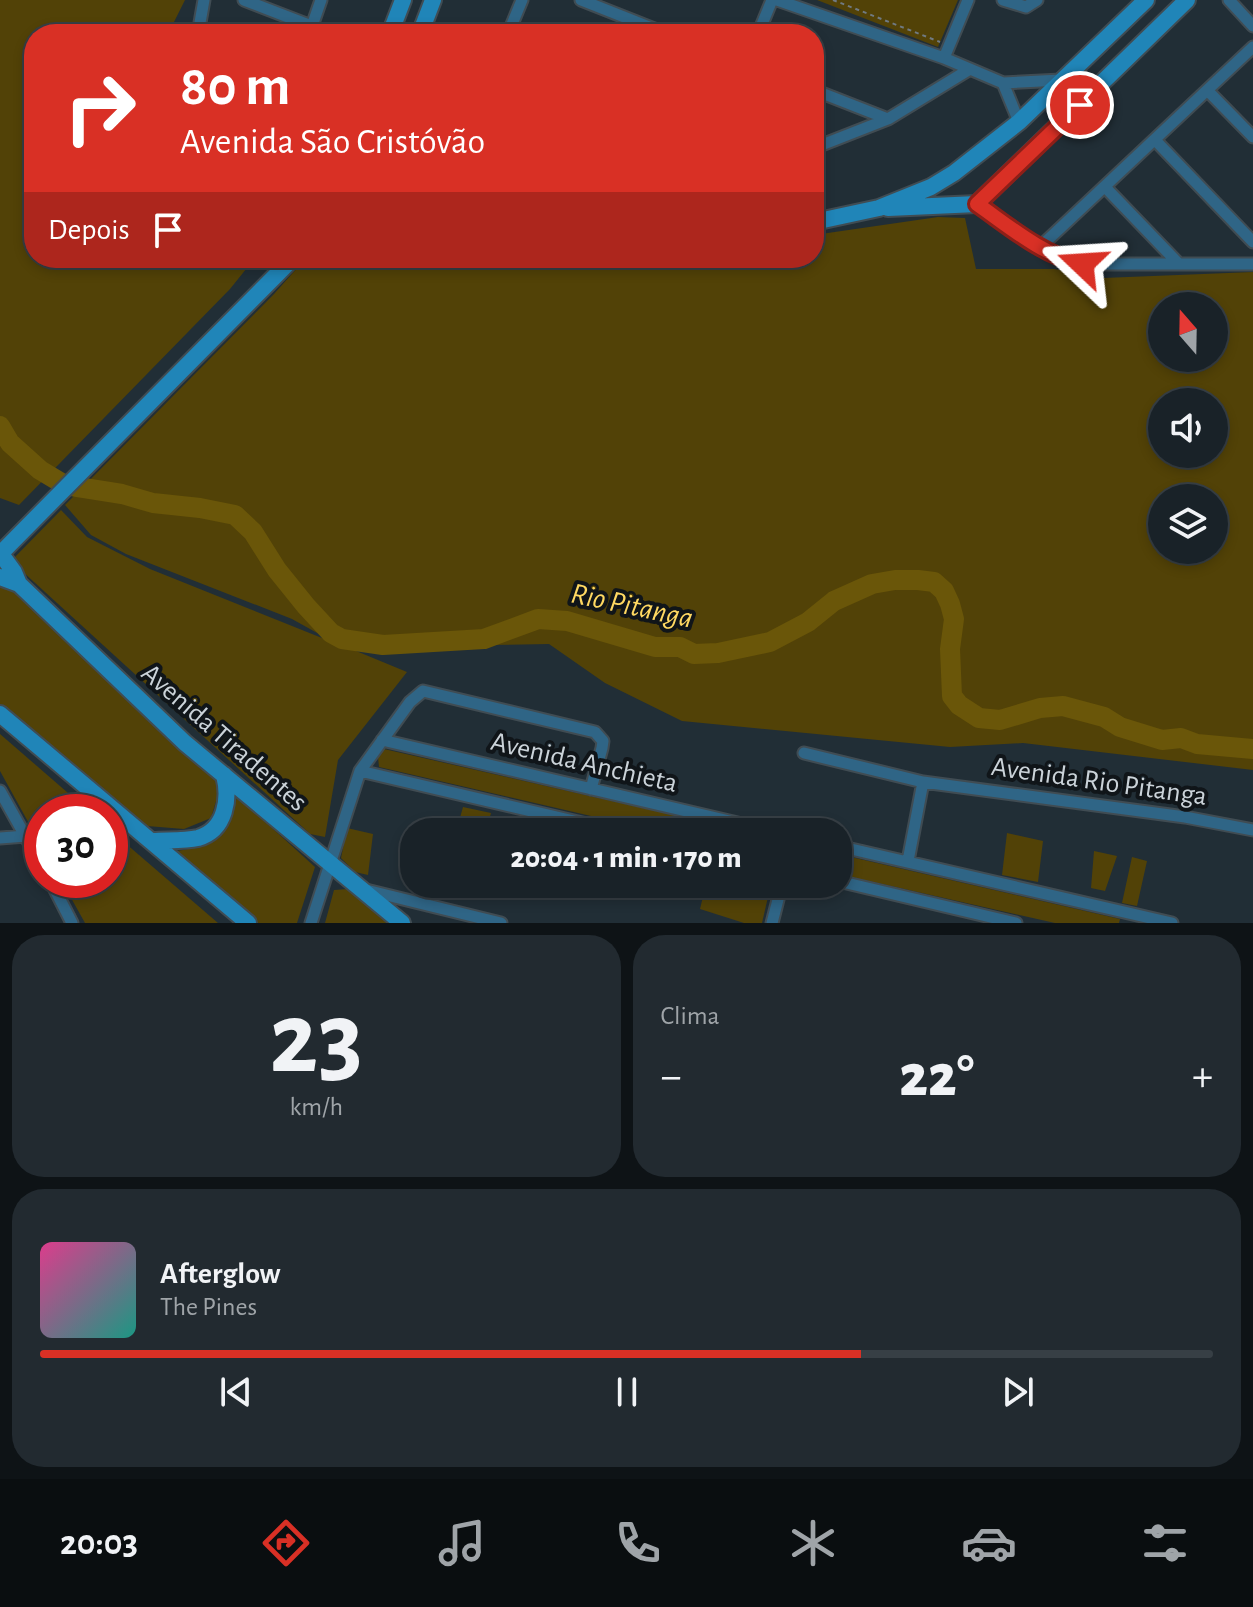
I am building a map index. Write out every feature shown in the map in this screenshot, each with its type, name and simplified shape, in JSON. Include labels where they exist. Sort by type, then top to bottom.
[{"type":"street","points":[[200,24],[204,0]]},
{"type":"street","points":[[244,0],[307,24]]},
{"type":"street","points":[[313,24],[321,0]]},
{"type":"street","points":[[394,24],[403,0]]},
{"type":"street","points":[[424,24],[433,0]]},
{"type":"street","points":[[512,24],[522,0]]},
{"type":"street","points":[[581,0],[642,24]]},
{"type":"street","points":[[763,24],[775,0],[944,58],[1003,83],[1061,80]]},
{"type":"street","points":[[944,58],[968,0]]},
{"type":"street","points":[[1003,0],[1026,7],[1037,0]]},
{"type":"street","points":[[824,220],[879,208],[931,187],[970,162],[1019,122],[1146,0]]},
{"type":"street","points":[[879,208],[977,204],[1187,0]]},
{"type":"street","points":[[1232,1],[1253,26]]},
{"type":"street","points":[[1039,248],[1253,47]]},
{"type":"street","points":[[824,144],[888,119],[970,69]]},
{"type":"street","points":[[1003,83],[1019,122]]},
{"type":"street","points":[[1208,91],[1253,137]]},
{"type":"street","points":[[824,94],[888,119]]},
{"type":"street","points":[[1155,140],[1253,242]]},
{"type":"street","points":[[931,187],[932,197],[950,207]]},
{"type":"street","points":[[1105,187],[1178,263]]},
{"type":"street","points":[[977,204],[1039,248],[1066,261],[1082,264],[1253,264]]},
{"type":"street","points":[[0,554],[283,268]]},
{"type":"street","name":"Avenida Tiradentes","points":[[0,554],[19,584]]},
{"type":"street","name":"Avenida Tiradentes","points":[[0,577],[19,584],[185,743],[402,923]]},
{"type":"street","points":[[311,923],[360,771],[414,698],[423,691],[595,732],[603,741],[591,789]]},
{"type":"street","points":[[0,714],[248,923]]},
{"type":"street","name":"Avenida Anchieta","points":[[382,740],[711,818]]},
{"type":"street","points":[[804,753],[923,782],[908,861]]},
{"type":"street","name":"Avenida Anchieta","points":[[360,771],[561,818]]},
{"type":"street","points":[[153,841],[198,838],[218,824],[228,801],[224,775]]},
{"type":"street","name":"Avenida Rio Pitanga","points":[[923,782],[1185,817],[1253,830]]},
{"type":"street","points":[[0,791],[24,833]]},
{"type":"street","points":[[0,838],[24,836]]},
{"type":"street","points":[[852,849],[1131,918],[1172,923]]},
{"type":"street","points":[[852,884],[1016,923]]},
{"type":"street","points":[[360,889],[501,923]]},
{"type":"street","points":[[59,898],[72,923]]},
{"type":"street","points":[[772,923],[778,898]]},
{"type":"path","points":[[833,0],[950,46]]},
{"type":"shaded area","points":[[0,0],[185,0],[173,24],[24,24],[24,268],[247,268],[19,505],[0,498]]},
{"type":"shaded area","points":[[817,0],[958,0],[938,47]]},
{"type":"shaded area","points":[[938,217],[965,218],[976,269],[1054,269],[1103,278],[1253,272],[1253,770],[1023,743],[950,747],[682,721],[605,683],[549,644],[414,651],[344,646],[407,672],[338,760],[325,837],[310,834],[11,561],[61,510],[87,537],[150,569],[337,644],[292,619],[126,554],[91,535],[65,505],[297,268],[824,268],[824,234]]},
{"type":"shaded area","points":[[0,579],[221,785],[211,818],[184,829],[147,826],[128,810],[128,794],[108,794],[0,706]]},
{"type":"shaded area","points":[[0,734],[69,794],[24,794],[24,814],[0,771]]},
{"type":"shaded area","points":[[384,749],[686,818],[599,818],[379,767],[378,757]]},
{"type":"shaded area","points":[[237,796],[315,867],[297,923],[258,923],[177,851],[202,845],[217,835]]},
{"type":"shaded area","points":[[463,807],[491,813],[490,818],[460,818]]},
{"type":"shaded area","points":[[347,828],[373,834],[368,875],[355,872],[341,858]]},
{"type":"shaded area","points":[[1007,833],[1043,841],[1038,882],[1002,875]]},
{"type":"shaded area","points":[[128,846],[218,923],[85,923],[71,898],[128,898]]},
{"type":"shaded area","points":[[1094,851],[1117,856],[1105,891],[1091,888]]},
{"type":"shaded area","points":[[852,857],[1120,919],[1119,923],[1055,923],[852,877]]},
{"type":"shaded area","points":[[1132,857],[1147,861],[1137,906],[1122,903]]},
{"type":"shaded area","points":[[348,889],[390,923],[325,923],[334,890]]},
{"type":"shaded area","points":[[703,898],[768,898],[762,923],[744,923],[700,909]]},
{"type":"waterway","name":"Rio Pitanga","points":[[0,426],[10,443],[40,470],[65,485],[122,494],[153,503],[235,515],[253,532],[277,570],[306,606],[331,633],[342,639],[383,645],[484,639],[538,619],[567,621],[655,647],[680,647],[694,654],[718,653],[770,642],[808,622],[834,601],[872,584],[918,580],[934,582],[944,591],[950,604],[954,619],[950,649],[952,696],[959,705],[979,718],[1000,720],[1040,708],[1063,706],[1104,717],[1120,727],[1162,740],[1181,738],[1197,744],[1253,749]]},
{"type":"route","points":[[1080,105],[977,204],[1039,248],[1066,261],[1082,264]]}]
